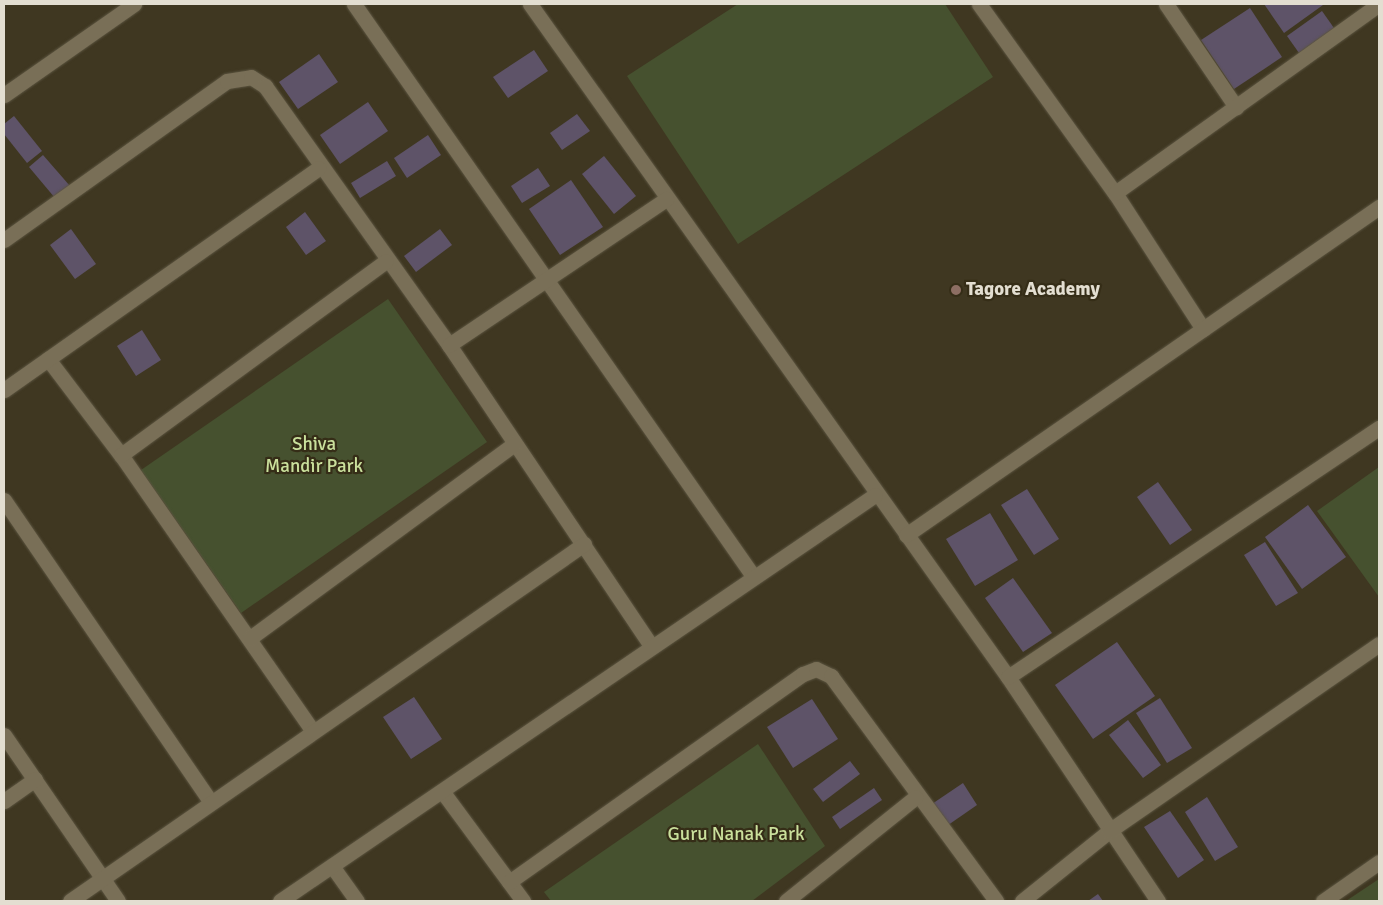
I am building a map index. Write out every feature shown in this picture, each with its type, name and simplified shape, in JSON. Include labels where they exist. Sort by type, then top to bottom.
[{"type":"street","points":[[4,95],[134,4]]},
{"type":"street","points":[[354,4],[754,576]]},
{"type":"street","points":[[530,4],[875,495],[1008,677],[1109,831],[1158,901]]},
{"type":"street","points":[[979,4],[1115,193],[1203,329]]},
{"type":"street","points":[[1166,4],[1236,107]]},
{"type":"street","points":[[1115,193],[1236,107],[1358,10],[1379,4]]},
{"type":"street","points":[[4,240],[238,77],[251,77],[265,86],[319,168],[449,345],[651,646]]},
{"type":"street","points":[[4,390],[319,168]]},
{"type":"street","points":[[449,345],[544,278],[666,199]]},
{"type":"street","points":[[906,535],[1379,207]]},
{"type":"street","points":[[121,456],[386,261]]},
{"type":"street","points":[[48,359],[121,456],[250,638],[313,731]]},
{"type":"street","points":[[1008,677],[1379,428]]},
{"type":"street","points":[[250,638],[514,444]]},
{"type":"street","points":[[280,901],[651,646],[875,495]]},
{"type":"street","points":[[4,500],[210,801]]},
{"type":"street","points":[[70,901],[210,801],[584,544]]},
{"type":"street","points":[[1022,901],[1109,831],[1379,644]]},
{"type":"street","points":[[509,882],[809,670],[831,676],[916,797],[996,901]]},
{"type":"street","points":[[4,735],[118,901]]},
{"type":"street","points":[[4,801],[35,779]]},
{"type":"street","points":[[442,791],[523,901]]},
{"type":"street","points":[[786,901],[916,797]]},
{"type":"street","points":[[1323,901],[1379,862]]},
{"type":"street","points":[[332,866],[357,901]]},
{"type":"green space","points":[[738,4],[945,4],[993,77],[738,244],[627,76]]},
{"type":"green space","name":"Shiva Mandir Park","points":[[388,299],[487,442],[241,613],[141,470]]},
{"type":"green space","points":[[1379,467],[1379,597],[1317,511]]},
{"type":"green space","name":"Guru Nanak Park","points":[[758,744],[825,846],[752,901],[551,901],[544,892]]},
{"type":"green space","points":[[1379,879],[1379,901],[1346,901]]},
{"type":"building","points":[[1264,4],[1322,4],[1323,5],[1284,33]]},
{"type":"building","points":[[1250,8],[1282,57],[1234,89],[1201,40]]},
{"type":"building","points":[[1322,11],[1334,28],[1299,53],[1287,36]]},
{"type":"building","points":[[534,50],[548,71],[508,98],[493,77]]},
{"type":"building","points":[[319,54],[338,82],[298,109],[279,82]]},
{"type":"building","points":[[368,102],[388,131],[340,164],[320,135]]},
{"type":"building","points":[[577,114],[590,131],[562,150],[550,133]]},
{"type":"building","points":[[14,116],[42,151],[27,163],[4,134],[4,124]]},
{"type":"building","points":[[428,135],[441,155],[407,178],[394,158]]},
{"type":"building","points":[[43,155],[70,186],[55,198],[29,167]]},
{"type":"building","points":[[604,156],[636,196],[614,214],[582,174]]},
{"type":"building","points":[[387,161],[396,176],[360,198],[351,183]]},
{"type":"building","points":[[538,168],[550,186],[522,203],[511,186]]},
{"type":"building","points":[[571,180],[603,227],[560,255],[529,209]]},
{"type":"building","points":[[305,212],[326,241],[306,255],[286,227]]},
{"type":"building","points":[[71,229],[96,264],[75,279],[50,245]]},
{"type":"building","points":[[440,229],[452,245],[416,272],[404,256]]},
{"type":"building","points":[[142,330],[161,360],[136,376],[117,346]]},
{"type":"building","points":[[1158,482],[1192,530],[1170,545],[1137,497]]},
{"type":"building","points":[[1027,489],[1059,539],[1034,555],[1001,505]]},
{"type":"building","points":[[1308,505],[1346,557],[1302,589],[1265,537]]},
{"type":"building","points":[[990,513],[1018,560],[975,586],[946,539]]},
{"type":"building","points":[[1265,542],[1298,593],[1276,606],[1244,555]]},
{"type":"building","points":[[1013,578],[1052,633],[1023,652],[985,598]]},
{"type":"building","points":[[1117,642],[1155,696],[1093,739],[1055,685]]},
{"type":"building","points":[[414,697],[442,739],[411,759],[383,717]]},
{"type":"building","points":[[1160,698],[1192,748],[1167,763],[1136,713]]},
{"type":"building","points":[[812,699],[838,739],[793,768],[767,727]]},
{"type":"building","points":[[1128,720],[1161,765],[1143,778],[1109,735]]},
{"type":"building","points":[[850,761],[860,774],[823,802],[813,789]]},
{"type":"building","points":[[963,783],[977,805],[941,830],[926,808]]},
{"type":"building","points":[[874,788],[882,800],[840,829],[832,817]]},
{"type":"building","points":[[1207,797],[1238,847],[1215,861],[1185,812]]},
{"type":"building","points":[[1170,811],[1204,860],[1178,878],[1144,827]]},
{"type":"building","points":[[1098,894],[1103,901],[1088,901]]},
{"type":"place","name":"Tagore Academy","points":[[956,290]]}]
